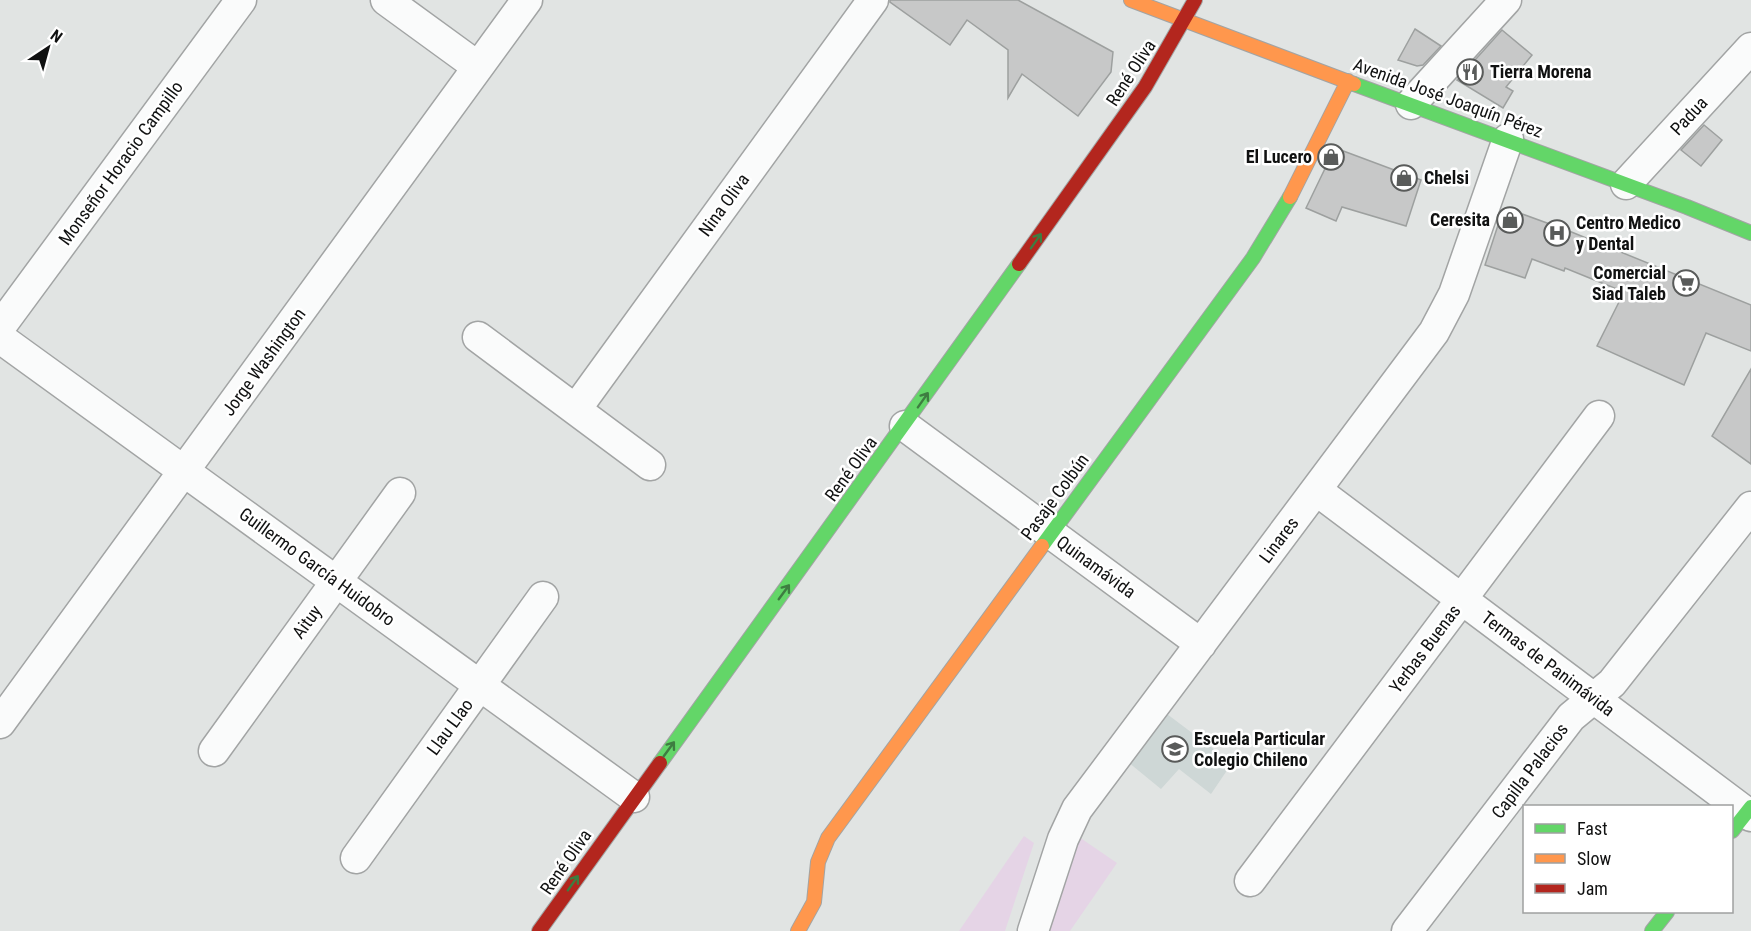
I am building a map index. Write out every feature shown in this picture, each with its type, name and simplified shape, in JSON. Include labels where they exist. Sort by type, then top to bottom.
[{"type":"street","name":"Monseñor Horacio Campillo","points":[[0,327],[241,0]]},
{"type":"street","points":[[386,0],[478,67]]},
{"type":"street","name":"Jorge Washington","points":[[0,723],[527,0]]},
{"type":"street","name":"Nina Oliva","points":[[576,409],[873,0]]},
{"type":"street","name":"Avenida José Joaquín Pérez","points":[[1131,0],[1508,139],[1751,234]]},
{"type":"street","name":"René Oliva","points":[[539,931],[634,796],[904,426],[1145,87],[1195,0]]},
{"type":"street","points":[[1411,104],[1506,0]]},
{"type":"street","name":"Padua","points":[[1626,184],[1751,48]]},
{"type":"street","name":"Pasaje Colbún","points":[[798,931],[812,908],[817,887],[816,869],[822,847],[1268,236],[1348,81]]},
{"type":"street","name":"Linares","points":[[1033,931],[1063,839],[1077,809],[1422,349],[1445,314],[1508,139]]},
{"type":"street","points":[[478,337],[650,465]]},
{"type":"street","name":"Guillermo García Huidobro","points":[[0,338],[634,796]]},
{"type":"street","name":"Yerbas Buenas","points":[[1250,881],[1599,416]]},
{"type":"street","name":"Quinamávida","points":[[904,426],[1201,644]]},
{"type":"street","name":"Termas de Panimávida","points":[[1316,490],[1593,698],[1730,805]]},
{"type":"street","name":"Aituy","points":[[214,751],[400,493]]},
{"type":"street","name":"Capilla Palacios","points":[[1407,931],[1571,717],[1612,683],[1751,507]]},
{"type":"street","name":"Llau Llao","points":[[356,858],[543,597]]},
{"type":"street","name":"Termas de Panimávida","points":[[1733,808],[1745,817]]},
{"type":"street","points":[[1652,931],[1666,913]]},
{"type":"shaded area","name":"Escuela Particular Colegio Chileno","points":[[1163,711],[1232,763],[1211,794],[1179,769],[1161,789],[1128,762]]},
{"type":"shaded area","points":[[1024,836],[1034,843],[1005,931],[959,931]]},
{"type":"shaded area","points":[[1079,837],[1117,863],[1070,931],[1049,931]]},
{"type":"building","points":[[890,0],[1018,0],[1113,52],[1111,72],[1078,116],[1022,74],[1008,98],[1008,50],[967,20],[950,45]]},
{"type":"building","points":[[1415,29],[1441,46],[1423,65],[1417,66],[1398,60]]},
{"type":"building","points":[[1502,30],[1532,55],[1506,87],[1513,91],[1503,108],[1457,80]]},
{"type":"building","points":[[1704,125],[1722,140],[1701,166],[1681,150]]},
{"type":"building","points":[[1338,149],[1421,180],[1406,226],[1342,207],[1336,221],[1306,208],[1334,150]]},
{"type":"building","points":[[1514,211],[1751,305],[1751,351],[1706,333],[1684,385],[1597,346],[1624,292],[1565,268],[1564,271],[1532,259],[1525,278],[1485,265],[1500,219]]},
{"type":"building","points":[[1751,369],[1751,464],[1712,436]]},
{"type":"traffic: fast","points":[[1354,84],[1687,207],[1751,233]]},
{"type":"traffic: fast","points":[[1042,546],[1253,258],[1290,197]]},
{"type":"traffic: fast","points":[[660,763],[1019,264]]},
{"type":"traffic: fast","points":[[1733,830],[1751,807]]},
{"type":"traffic: fast","points":[[1652,931],[1666,913]]},
{"type":"traffic: slow","points":[[1131,0],[1354,84]]},
{"type":"traffic: slow","points":[[1290,197],[1348,81]]},
{"type":"traffic: slow","points":[[798,931],[814,902],[818,862],[828,838],[1042,546]]},
{"type":"traffic: jam","points":[[1019,264],[1145,87],[1195,0]]},
{"type":"traffic: jam","points":[[539,931],[660,763]]},
{"type":"place","name":"Tierra Morena","points":[[1470,72]]},
{"type":"place","name":"El Lucero","points":[[1331,157]]},
{"type":"place","name":"Chelsi","points":[[1404,178]]},
{"type":"place","name":"Ceresita","points":[[1510,220]]},
{"type":"place","name":"Centro Medico y Dental","points":[[1557,233]]},
{"type":"place","name":"Comercial Siad Taleb","points":[[1686,283]]},
{"type":"place","name":"Escuela Particular Colegio Chileno","points":[[1175,749]]}]
